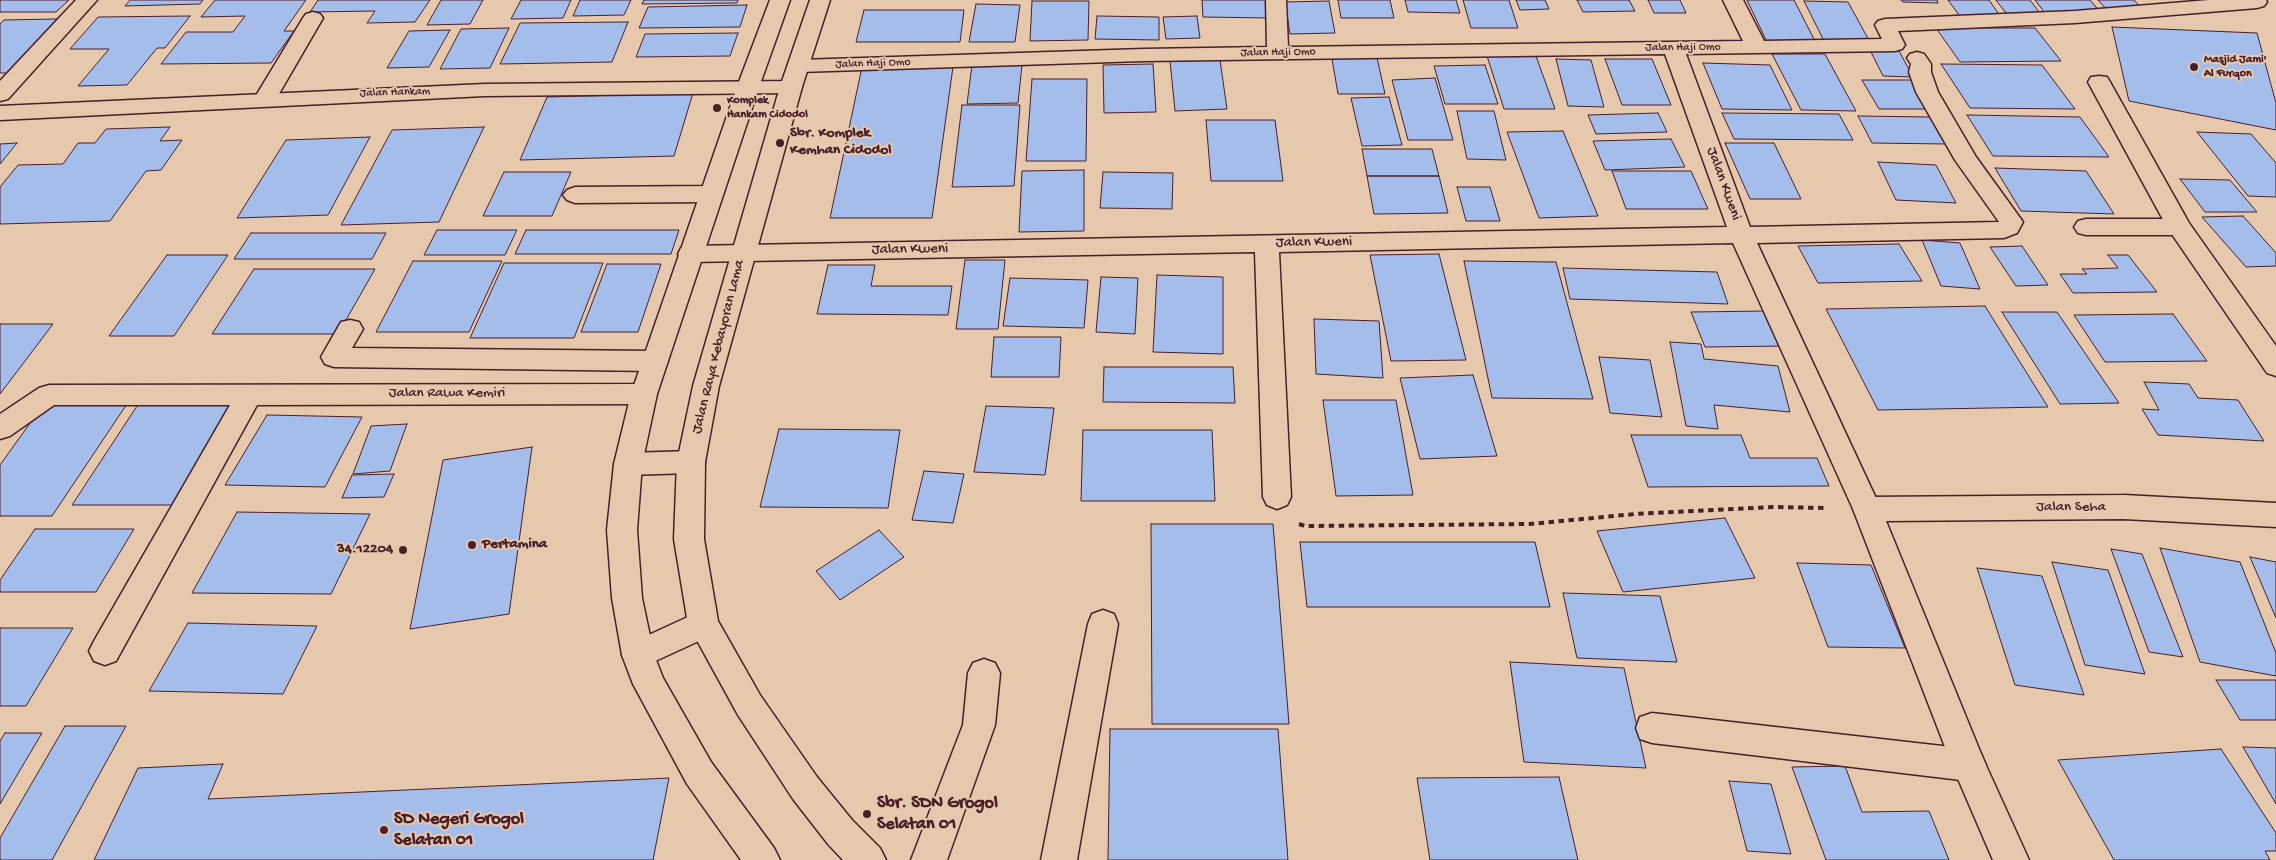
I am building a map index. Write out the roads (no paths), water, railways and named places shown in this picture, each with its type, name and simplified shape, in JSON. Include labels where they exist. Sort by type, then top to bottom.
[{"type":"street","points":[[0,94],[87,0]]},
{"type":"street","points":[[762,860],[699,773],[649,684],[638,655],[627,598],[622,530],[628,464],[644,394],[690,254],[780,0]]},
{"type":"street","name":"Jalan Raya Kebayoran Lama","points":[[820,0],[795,76],[706,386],[691,462],[690,539],[703,624],[749,705],[805,788],[840,832],[868,860]]},
{"type":"street","points":[[1276,0],[1278,53]]},
{"type":"street","points":[[1733,0],[1757,48]]},
{"type":"street","points":[[2256,1],[2276,14]]},
{"type":"street","name":"Jalan Haji Omo","points":[[795,76],[1144,55],[1540,48],[1757,48],[1895,45],[1885,26],[2075,17],[2256,1]]},
{"type":"street","points":[[266,99],[312,18]]},
{"type":"street","name":"Jalan Kweni","points":[[690,254],[1741,234],[1673,48]]},
{"type":"street","points":[[1917,58],[1921,64],[1920,72],[1927,92],[1966,160],[2011,222],[2009,227],[1975,231],[1741,234],[1867,509],[1970,765],[2011,860]]},
{"type":"street","name":"Jalan Hankam","points":[[0,112],[485,90],[748,87],[795,76]]},
{"type":"street","points":[[2099,82],[2179,227],[2276,366]]},
{"type":"street","points":[[575,195],[711,194]]},
{"type":"street","points":[[2086,227],[2179,227]]},
{"type":"street","points":[[1267,244],[1277,497]]},
{"type":"street","points":[[350,329],[334,358],[655,361]]},
{"type":"street","points":[[106,652],[250,394]]},
{"type":"street","name":"Jalan Rawa Kemiri","points":[[0,428],[49,395],[644,394]]},
{"type":"street","points":[[628,464],[691,462]]},
{"type":"street","name":"Jalan Seha","points":[[1867,509],[2124,507],[2276,515]]},
{"type":"street","points":[[638,655],[703,624]]},
{"type":"street","points":[[1059,860],[1103,624]]},
{"type":"street","points":[[929,860],[979,725],[984,672]]},
{"type":"street","points":[[1652,728],[1970,765]]},
{"type":"place","name":"Masjid Jami' Al Furqon","points":[[2194,67]]},
{"type":"place","name":"Komplek Hankam Cidodol","points":[[717,108]]},
{"type":"place","name":"Sbr. Komplek Kemhan Cidodol","points":[[780,143]]},
{"type":"place","name":"Pertamina","points":[[472,545]]},
{"type":"place","name":"34.12204","points":[[403,550]]},
{"type":"place","name":"Sbr. SDN Grogol Selatan 01","points":[[867,814]]},
{"type":"place","name":"SD Negeri Grogol Selatan 01","points":[[384,830]]}]
